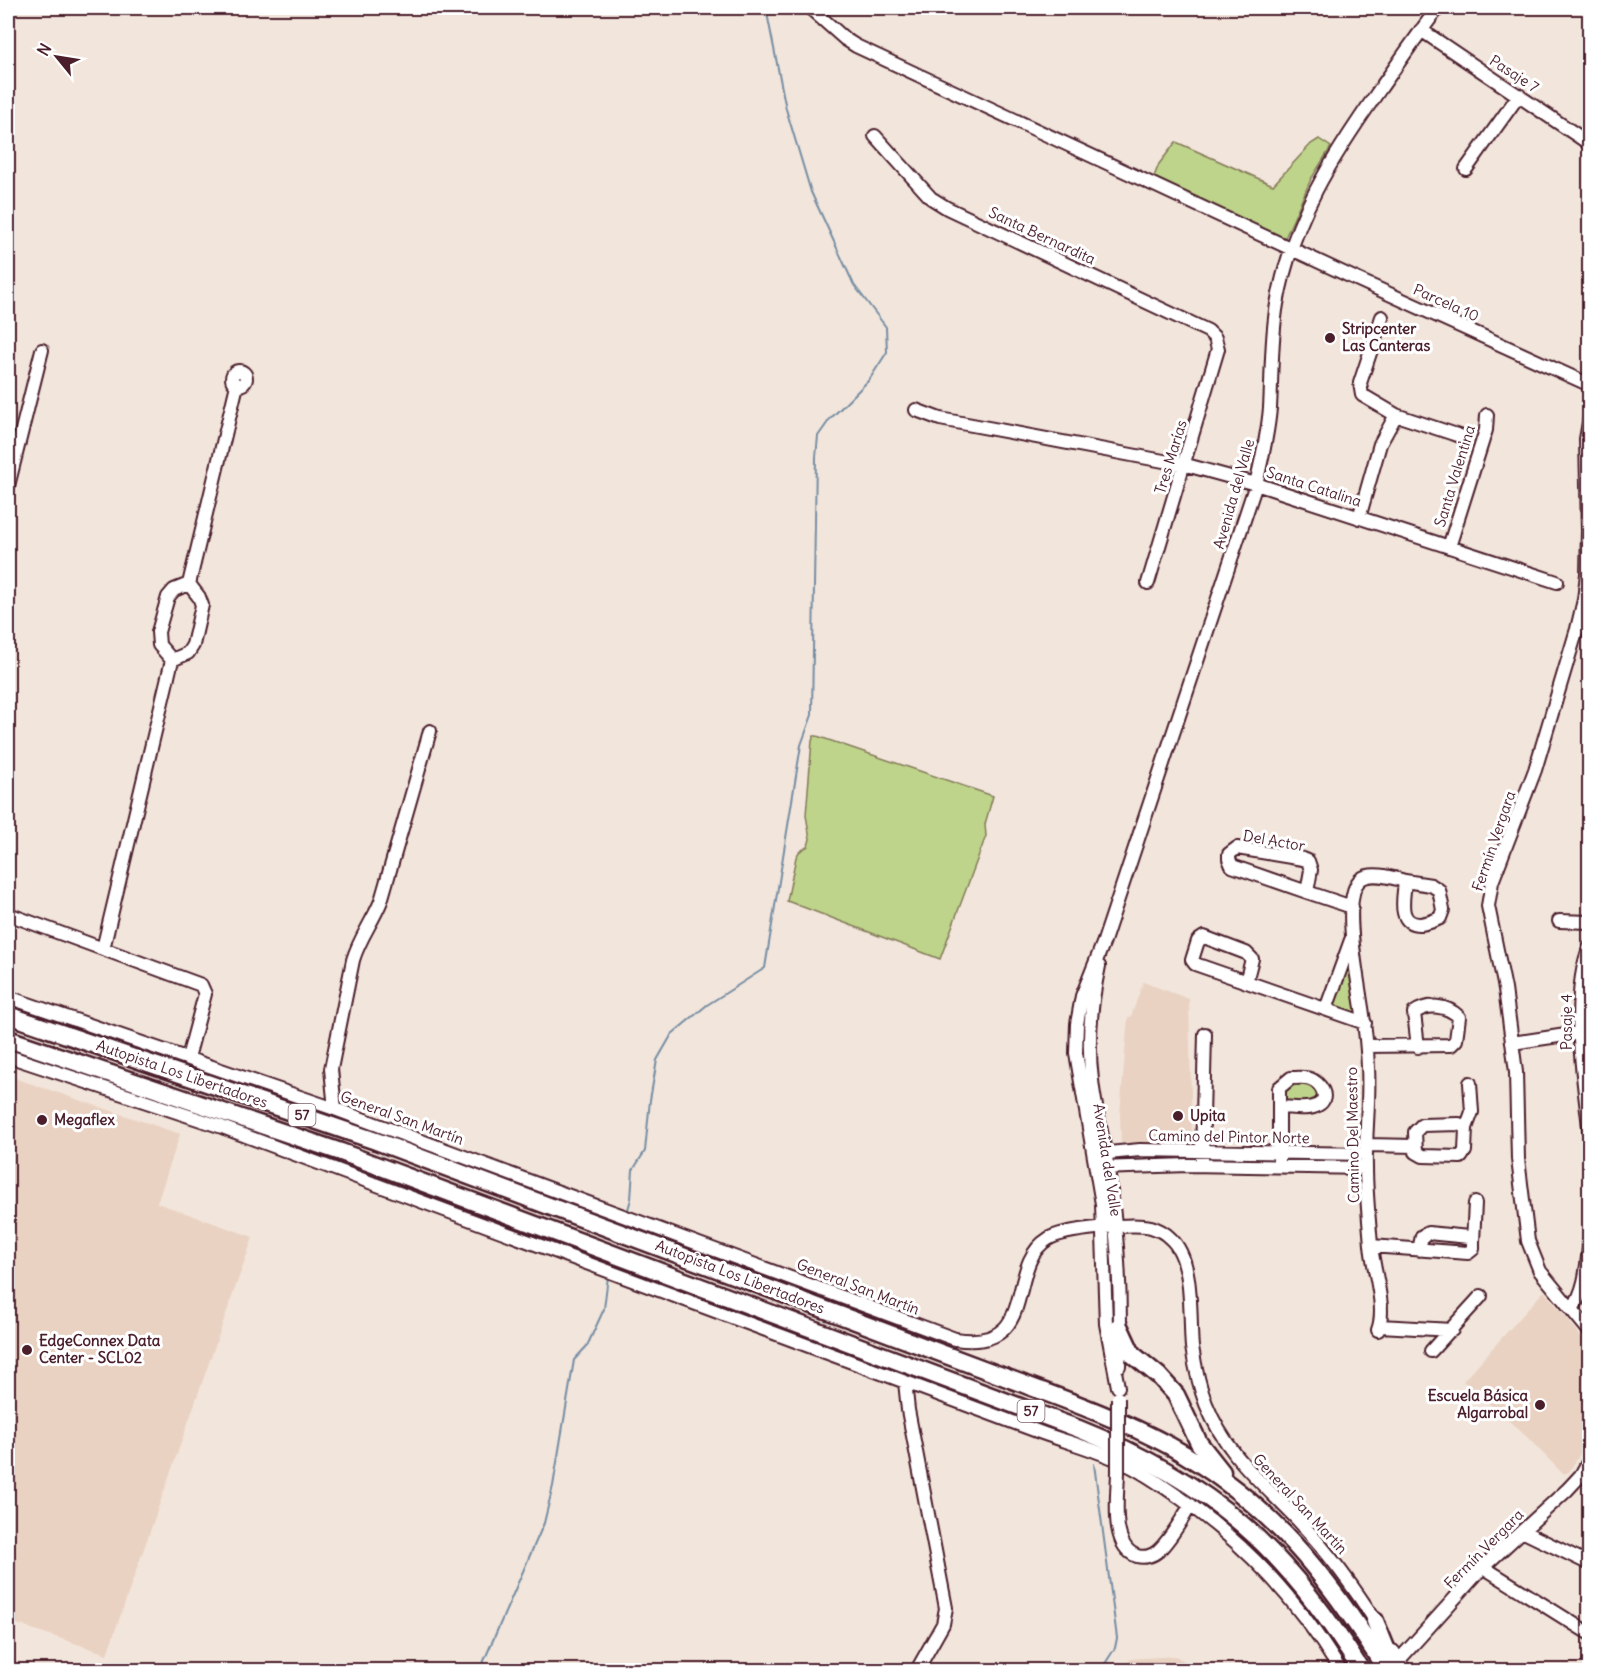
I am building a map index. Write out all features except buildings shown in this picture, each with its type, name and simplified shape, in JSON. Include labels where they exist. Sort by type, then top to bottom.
[{"type":"highway","name":"Autopista Los Libertadores","points":[[8,1015],[338,1127],[1111,1418],[1189,1458],[1225,1481],[1256,1506],[1293,1541],[1396,1668]]},
{"type":"highway","name":"Autopista Los Libertadores","points":[[8,1039],[295,1135],[1079,1429],[1162,1467],[1215,1501],[1270,1549],[1314,1600],[1360,1671]]},
{"type":"highway","points":[[1119,1326],[1132,1354],[1166,1382],[1176,1395],[1206,1453],[1256,1506]]},
{"type":"highway","points":[[1375,1621],[1396,1668]]},
{"type":"street","name":"Parcela 10","points":[[810,8],[856,46],[1590,385]]},
{"type":"street","name":"Avenida del Valle","points":[[1191,1506],[1160,1549],[1145,1557],[1134,1554],[1124,1546],[1119,1532],[1119,1326],[1116,1227],[1102,1168],[1092,1154],[1077,1067],[1076,1039],[1082,996],[1104,941],[1256,484],[1268,424],[1276,306],[1290,248],[1309,201],[1325,171],[1438,8]]},
{"type":"street","name":"Pasaje 7","points":[[1422,30],[1590,144]]},
{"type":"street","points":[[1466,169],[1519,95]]},
{"type":"street","name":"Santa Bernardita","points":[[875,136],[931,198],[947,208],[1208,331],[1215,338]]},
{"type":"street","points":[[1382,317],[1359,389],[1366,399],[1396,415],[1460,436]]},
{"type":"street","name":"Tres Marías","points":[[1148,584],[1218,349],[1215,338]]},
{"type":"street","points":[[8,486],[42,350]]},
{"type":"street","points":[[189,584],[237,385]]},
{"type":"street","name":"Santa Catalina","points":[[916,410],[940,419],[1184,464],[1256,484],[1557,582]]},
{"type":"street","points":[[1359,518],[1380,444],[1396,415]]},
{"type":"street","name":"Santa Valentina","points":[[1449,547],[1486,430],[1487,415]]},
{"type":"street","name":"Fermín Vergara","points":[[1590,417],[1586,450],[1588,567],[1581,613],[1535,770],[1488,895],[1489,912],[1505,989],[1518,1086],[1518,1160],[1528,1241],[1540,1271],[1579,1305],[1590,1332]]},
{"type":"street","points":[[172,660],[159,645],[158,632],[168,597],[174,590],[189,584]]},
{"type":"street","points":[[172,660],[185,656],[193,645],[202,605],[189,584]]},
{"type":"street","points":[[103,949],[172,660]]},
{"type":"street","points":[[335,1109],[331,1074],[353,960],[381,901],[430,731]]},
{"type":"street","name":"Del Actor","points":[[1241,848],[1308,861],[1311,870],[1307,892],[1235,868],[1230,863],[1229,854],[1241,848]]},
{"type":"street","name":"Camino Del Maestro","points":[[1406,881],[1379,876],[1369,876],[1360,880],[1354,890],[1352,907],[1352,938],[1367,1046],[1366,1168],[1371,1246],[1381,1312],[1379,1328],[1452,1330]]},
{"type":"street","points":[[1307,892],[1352,907]]},
{"type":"street","points":[[8,914],[198,983],[205,994],[188,1058]]},
{"type":"street","points":[[1559,921],[1590,922]]},
{"type":"street","points":[[1246,982],[1252,959],[1246,953],[1204,937],[1198,941],[1192,960],[1195,964],[1246,982],[1326,1009],[1365,1023]]},
{"type":"street","name":"Camino Del Maestro","points":[[1326,1009],[1352,938]]},
{"type":"street","name":"Avenida del Valle","points":[[1104,941],[1091,1010],[1089,1048],[1094,1094],[1106,1154],[1102,1168],[1106,1324],[1118,1392]]},
{"type":"street","name":"Pasaje 4","points":[[1590,946],[1582,975],[1583,1038],[1590,1135]]},
{"type":"street","name":"General San Martín","points":[[8,997],[335,1109],[942,1335],[971,1341],[993,1335],[1011,1319],[1020,1299],[1028,1263],[1043,1242],[1063,1233],[1116,1227],[1152,1228],[1165,1234],[1177,1245],[1186,1268],[1192,1346],[1198,1377],[1214,1420],[1239,1461],[1326,1552],[1375,1621]]},
{"type":"street","points":[[1202,1166],[1205,1034]]},
{"type":"street","points":[[1512,1043],[1583,1038]]},
{"type":"street","points":[[1367,1046],[1418,1047]]},
{"type":"street","points":[[9,1056],[206,1121],[1042,1433],[1115,1458],[1137,1469],[1225,1532],[1274,1579],[1305,1616],[1340,1671]]},
{"type":"street","points":[[1466,1128],[1459,1124],[1422,1125],[1415,1132],[1416,1152],[1423,1156],[1461,1156],[1465,1151],[1466,1128],[1472,1112],[1470,1083]]},
{"type":"street","points":[[1279,1167],[1280,1107]]},
{"type":"street","name":"Camino del Pintor Norte","points":[[1092,1154],[1140,1150],[1278,1153],[1415,1146]]},
{"type":"street","name":"Camino del Pintor Norte","points":[[1102,1168],[1202,1166],[1366,1168]]},
{"type":"street","points":[[1371,1246],[1468,1253],[1473,1249],[1475,1203]]},
{"type":"street","points":[[1579,1305],[1590,1238]]},
{"type":"street","points":[[1431,1351],[1481,1296]]},
{"type":"street","points":[[905,1382],[908,1410],[946,1608],[943,1624],[917,1671]]},
{"type":"street","name":"Fermín Vergara","points":[[1396,1668],[1483,1568],[1581,1475],[1590,1459]]},
{"type":"street","points":[[1522,1531],[1590,1564]]},
{"type":"street","points":[[1483,1568],[1590,1634]]},
{"type":"shaded area","points":[[1143,982],[1189,999],[1192,1143],[1121,1143],[1120,1114],[1128,1017],[1131,1017]]},
{"type":"shaded area","points":[[8,1076],[180,1134],[157,1203],[253,1237],[107,1654],[8,1621]]},
{"type":"shaded area","name":"Escuela Básica Algarrobal","points":[[1544,1291],[1585,1343],[1589,1355],[1589,1429],[1582,1451],[1569,1472],[1563,1474],[1526,1436],[1463,1381]]},
{"type":"shaded area","points":[[1175,1656],[1201,1670],[1121,1670],[1131,1659]]},
{"type":"green space","points":[[1319,139],[1331,147],[1311,179],[1285,238],[1282,239],[1153,179],[1159,164],[1176,142],[1273,185],[1311,144]]},
{"type":"green space","points":[[814,736],[993,796],[985,824],[986,836],[940,959],[787,901],[796,857],[808,846],[810,839],[806,815]]},
{"type":"green space","points":[[1350,954],[1359,1018],[1330,1007]]},
{"type":"green space","points":[[1307,1081],[1321,1093],[1317,1103],[1285,1103],[1284,1088],[1287,1083]]},
{"type":"waterway","points":[[627,1213],[631,1199],[633,1170],[645,1151],[657,1060],[672,1034],[707,1005],[765,968],[801,745],[812,715],[818,436],[830,419],[869,380],[887,352],[886,327],[854,285],[811,192],[786,109],[766,8]]},
{"type":"waterway","points":[[480,1670],[544,1523],[553,1486],[574,1360],[587,1346],[604,1309],[608,1276]]},
{"type":"waterway","points":[[1094,1464],[1117,1638],[1115,1648],[1101,1670]]},
{"type":"place","name":"Stripcenter Las Canteras","points":[[1330,338]]},
{"type":"place","name":"Upita","points":[[1178,1116]]},
{"type":"place","name":"Megaflex","points":[[42,1120]]},
{"type":"place","name":"EdgeConnex Data Center - SCL02","points":[[27,1350]]},
{"type":"place","name":"Escuela Básica Algarrobal","points":[[1540,1405]]}]
